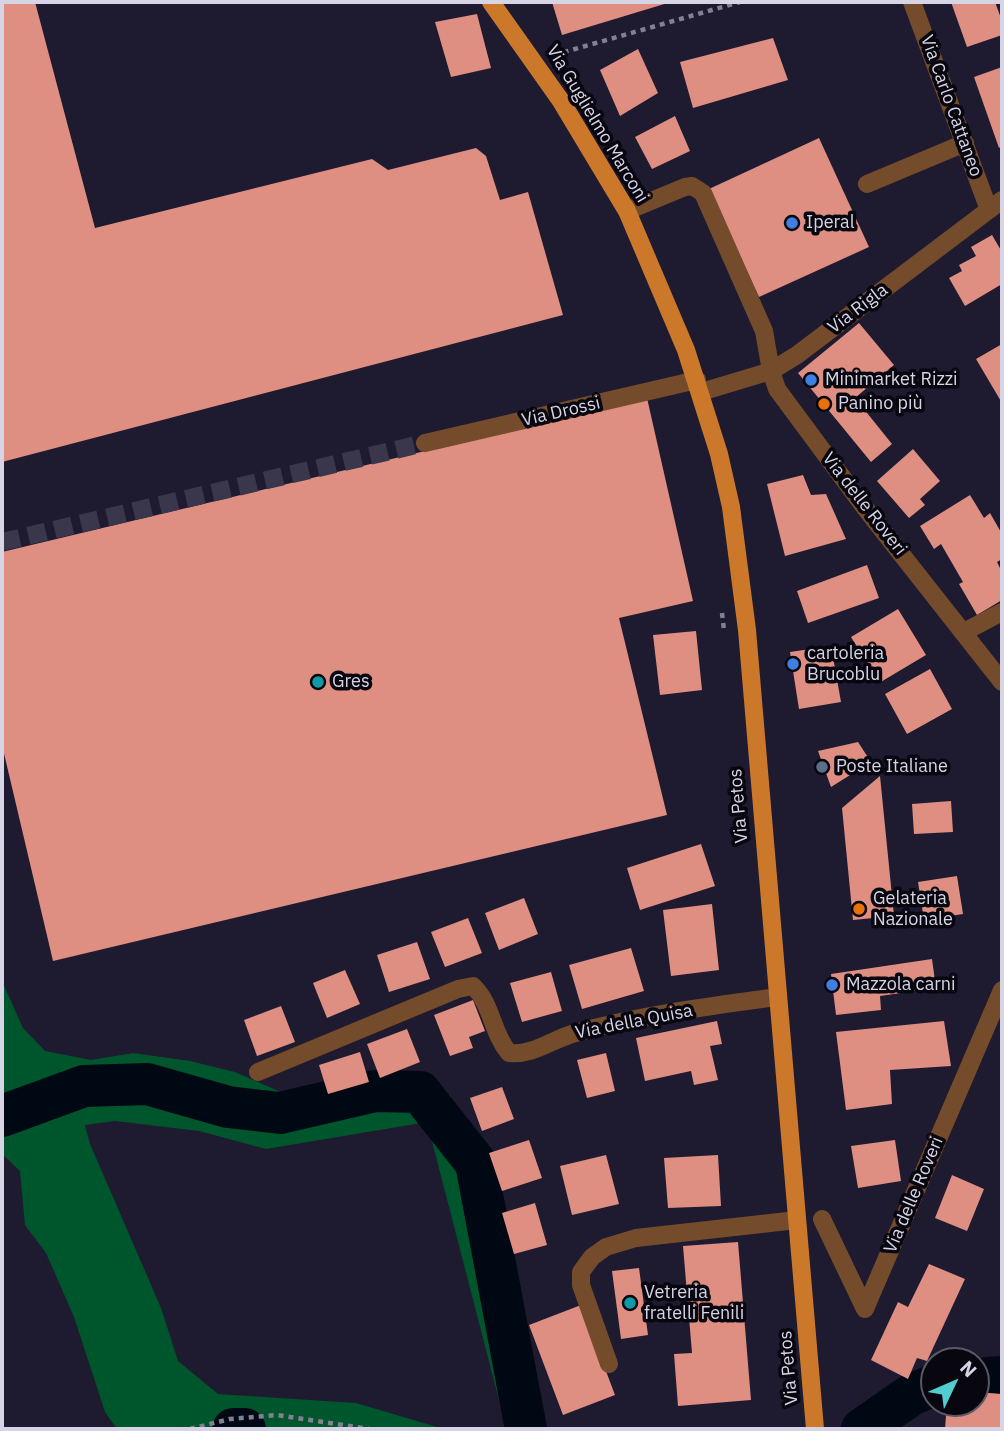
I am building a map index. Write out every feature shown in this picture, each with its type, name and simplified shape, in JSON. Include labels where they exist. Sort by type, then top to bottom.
[{"type":"main road","name":"Via Guglielmo Marconi","points":[[491,2],[561,101],[627,211],[699,386]]},
{"type":"main road","name":"Via Petos","points":[[699,386],[719,454],[739,561],[815,1429]]},
{"type":"street","name":"Via Carlo Cattaneo","points":[[912,2],[965,143],[996,205]]},
{"type":"street","points":[[867,184],[965,143]]},
{"type":"street","name":"Via delle Roveri","points":[[627,211],[685,187],[692,186],[703,193],[764,331],[777,389],[865,508],[1002,682]]},
{"type":"street","name":"Via Rigla","points":[[699,386],[771,371],[797,355],[996,205]]},
{"type":"street","name":"Via Drossi","points":[[425,443],[699,386]]},
{"type":"street","points":[[964,632],[1002,612]]},
{"type":"street","name":"Via della Quisa","points":[[258,1072],[458,989],[473,986],[483,995],[500,1042],[509,1053],[521,1055],[572,1033],[777,997]]},
{"type":"street","name":"Via delle Roveri","points":[[822,1219],[864,1309],[1002,990]]},
{"type":"street","points":[[609,1364],[581,1285],[581,1272],[592,1256],[606,1247],[636,1238],[797,1220]]},
{"type":"path","points":[[554,55],[740,2]]},
{"type":"path","points":[[720,602],[724,630]]},
{"type":"path","points":[[190,1429],[230,1419],[277,1415],[369,1429]]},
{"type":"green space","points":[[2,981],[23,1028],[45,1051],[91,1060],[133,1053],[190,1061],[235,1072],[306,1103],[408,1084],[450,1095],[486,1185],[530,1429],[511,1429],[499,1400],[427,1122],[266,1149],[199,1131],[115,1121],[85,1125],[90,1144],[161,1308],[178,1361],[218,1394],[356,1403],[444,1429],[117,1429],[105,1412],[74,1317],[46,1253],[25,1225],[20,1171],[2,1154]]},
{"type":"building","points":[[2,2],[35,2],[95,228],[372,159],[388,170],[476,148],[486,156],[500,200],[528,192],[563,315],[2,462]]},
{"type":"building","points":[[552,2],[671,2],[562,35]]},
{"type":"building","points":[[951,2],[995,2],[1002,21],[1002,35],[967,47]]},
{"type":"building","points":[[477,14],[491,68],[451,77],[435,22]]},
{"type":"building","points":[[773,38],[788,80],[693,108],[680,62]]},
{"type":"building","points":[[638,49],[658,93],[620,116],[600,70]]},
{"type":"building","points":[[1002,67],[1002,146],[999,148],[974,77]]},
{"type":"building","points":[[675,116],[690,151],[652,169],[635,137]]},
{"type":"building","name":"Iperal","points":[[819,138],[869,247],[759,297],[709,189]]},
{"type":"building","points":[[992,235],[1002,252],[1002,284],[965,306],[949,278],[962,271],[959,265],[976,256],[971,247]]},
{"type":"building","points":[[859,323],[894,365],[855,398],[892,444],[871,462],[798,373]]},
{"type":"building","points":[[1002,344],[1002,403],[976,359]]},
{"type":"building","name":"Gres","points":[[647,398],[693,601],[619,618],[667,815],[53,961],[2,745],[2,552]]},
{"type":"building","points":[[913,449],[940,481],[920,499],[925,505],[909,518],[877,481]]},
{"type":"building","points":[[803,475],[811,495],[826,494],[846,539],[785,556],[767,484]]},
{"type":"building","points":[[970,495],[984,518],[990,513],[1002,534],[1002,559],[997,562],[1002,572],[1002,600],[977,615],[959,584],[963,582],[941,544],[934,549],[920,526]]},
{"type":"building","points":[[867,565],[879,598],[808,623],[797,591]]},
{"type":"building","points":[[898,609],[926,655],[879,683],[851,637]]},
{"type":"building","points":[[696,631],[702,690],[660,695],[653,635]]},
{"type":"building","points":[[831,646],[841,702],[799,709],[790,652]]},
{"type":"building","points":[[930,669],[952,709],[907,734],[885,694]]},
{"type":"building","points":[[858,742],[871,762],[831,787],[818,751]]},
{"type":"building","points":[[880,776],[894,916],[853,920],[842,808]]},
{"type":"building","points":[[951,801],[953,832],[914,834],[912,804]]},
{"type":"building","points":[[701,844],[715,886],[640,910],[627,868]]},
{"type":"building","points":[[957,876],[963,914],[924,920],[918,882]]},
{"type":"building","points":[[524,898],[538,934],[499,950],[485,913]]},
{"type":"building","points":[[712,904],[719,970],[671,976],[663,910]]},
{"type":"building","points":[[468,918],[482,953],[445,967],[431,932]]},
{"type":"building","points":[[417,942],[430,979],[389,992],[377,955]]},
{"type":"building","points":[[631,948],[644,991],[582,1009],[569,965]]},
{"type":"building","points":[[932,959],[936,988],[880,996],[881,1010],[836,1015],[831,974]]},
{"type":"building","points":[[345,970],[360,1004],[327,1018],[313,983]]},
{"type":"building","points":[[551,972],[562,1011],[522,1022],[510,983]]},
{"type":"building","points":[[473,1000],[485,1031],[469,1037],[473,1048],[450,1056],[434,1015]]},
{"type":"building","points":[[281,1006],[295,1042],[257,1056],[244,1020]]},
{"type":"building","points":[[717,1021],[722,1044],[710,1046],[718,1080],[694,1085],[691,1071],[645,1081],[636,1038]]},
{"type":"building","points":[[944,1021],[951,1066],[890,1070],[892,1104],[846,1110],[836,1032]]},
{"type":"building","points":[[407,1029],[420,1062],[380,1078],[367,1044]]},
{"type":"building","points":[[360,1052],[369,1082],[328,1094],[319,1065]]},
{"type":"building","points":[[606,1053],[615,1091],[587,1098],[577,1060]]},
{"type":"building","points":[[502,1087],[514,1119],[482,1131],[470,1098]]},
{"type":"building","points":[[529,1140],[542,1178],[502,1191],[489,1153]]},
{"type":"building","points":[[895,1140],[901,1181],[858,1188],[851,1146]]},
{"type":"building","points":[[606,1155],[619,1204],[572,1215],[560,1166]]},
{"type":"building","points":[[718,1155],[721,1206],[668,1208],[664,1158]]},
{"type":"building","points":[[952,1175],[984,1189],[967,1231],[935,1218]]},
{"type":"building","points":[[535,1203],[547,1245],[514,1254],[502,1213]]},
{"type":"building","points":[[738,1242],[751,1400],[678,1406],[674,1354],[692,1353],[683,1246]]},
{"type":"building","points":[[929,1264],[965,1279],[933,1347],[920,1347],[920,1359],[917,1358],[908,1379],[871,1360],[898,1302],[908,1307]]},
{"type":"building","name":"Vetreria fratelli Fenili","points":[[639,1268],[648,1335],[621,1339],[612,1271]]},
{"type":"building","points":[[581,1305],[615,1395],[563,1415],[529,1325]]},
{"type":"building","points":[[990,1393],[1002,1394],[1000,1429],[945,1429],[946,1417],[990,1417]]},
{"type":"waterway","points":[[2,1116],[84,1086],[147,1084],[228,1107],[280,1113],[375,1091],[420,1092],[476,1163],[526,1429]]},
{"type":"waterway","points":[[990,1378],[1002,1377]]},
{"type":"waterway","points":[[862,1429],[920,1391]]},
{"type":"waterway","points":[[233,1429],[245,1429]]},
{"type":"tunnel","points":[[2,542],[425,443]]},
{"type":"place","name":"Iperal","points":[[792,223]]},
{"type":"place","name":"Minimarket Rizzi","points":[[811,380]]},
{"type":"place","name":"Panino più","points":[[824,404]]},
{"type":"place","name":"cartoleria Brucoblu","points":[[793,664]]},
{"type":"place","name":"Gres","points":[[318,682]]},
{"type":"place","name":"Poste Italiane","points":[[822,767]]},
{"type":"place","name":"Gelateria Nazionale","points":[[859,909]]},
{"type":"place","name":"Mazzola carni","points":[[832,985]]},
{"type":"place","name":"Vetreria fratelli Fenili","points":[[630,1303]]}]
